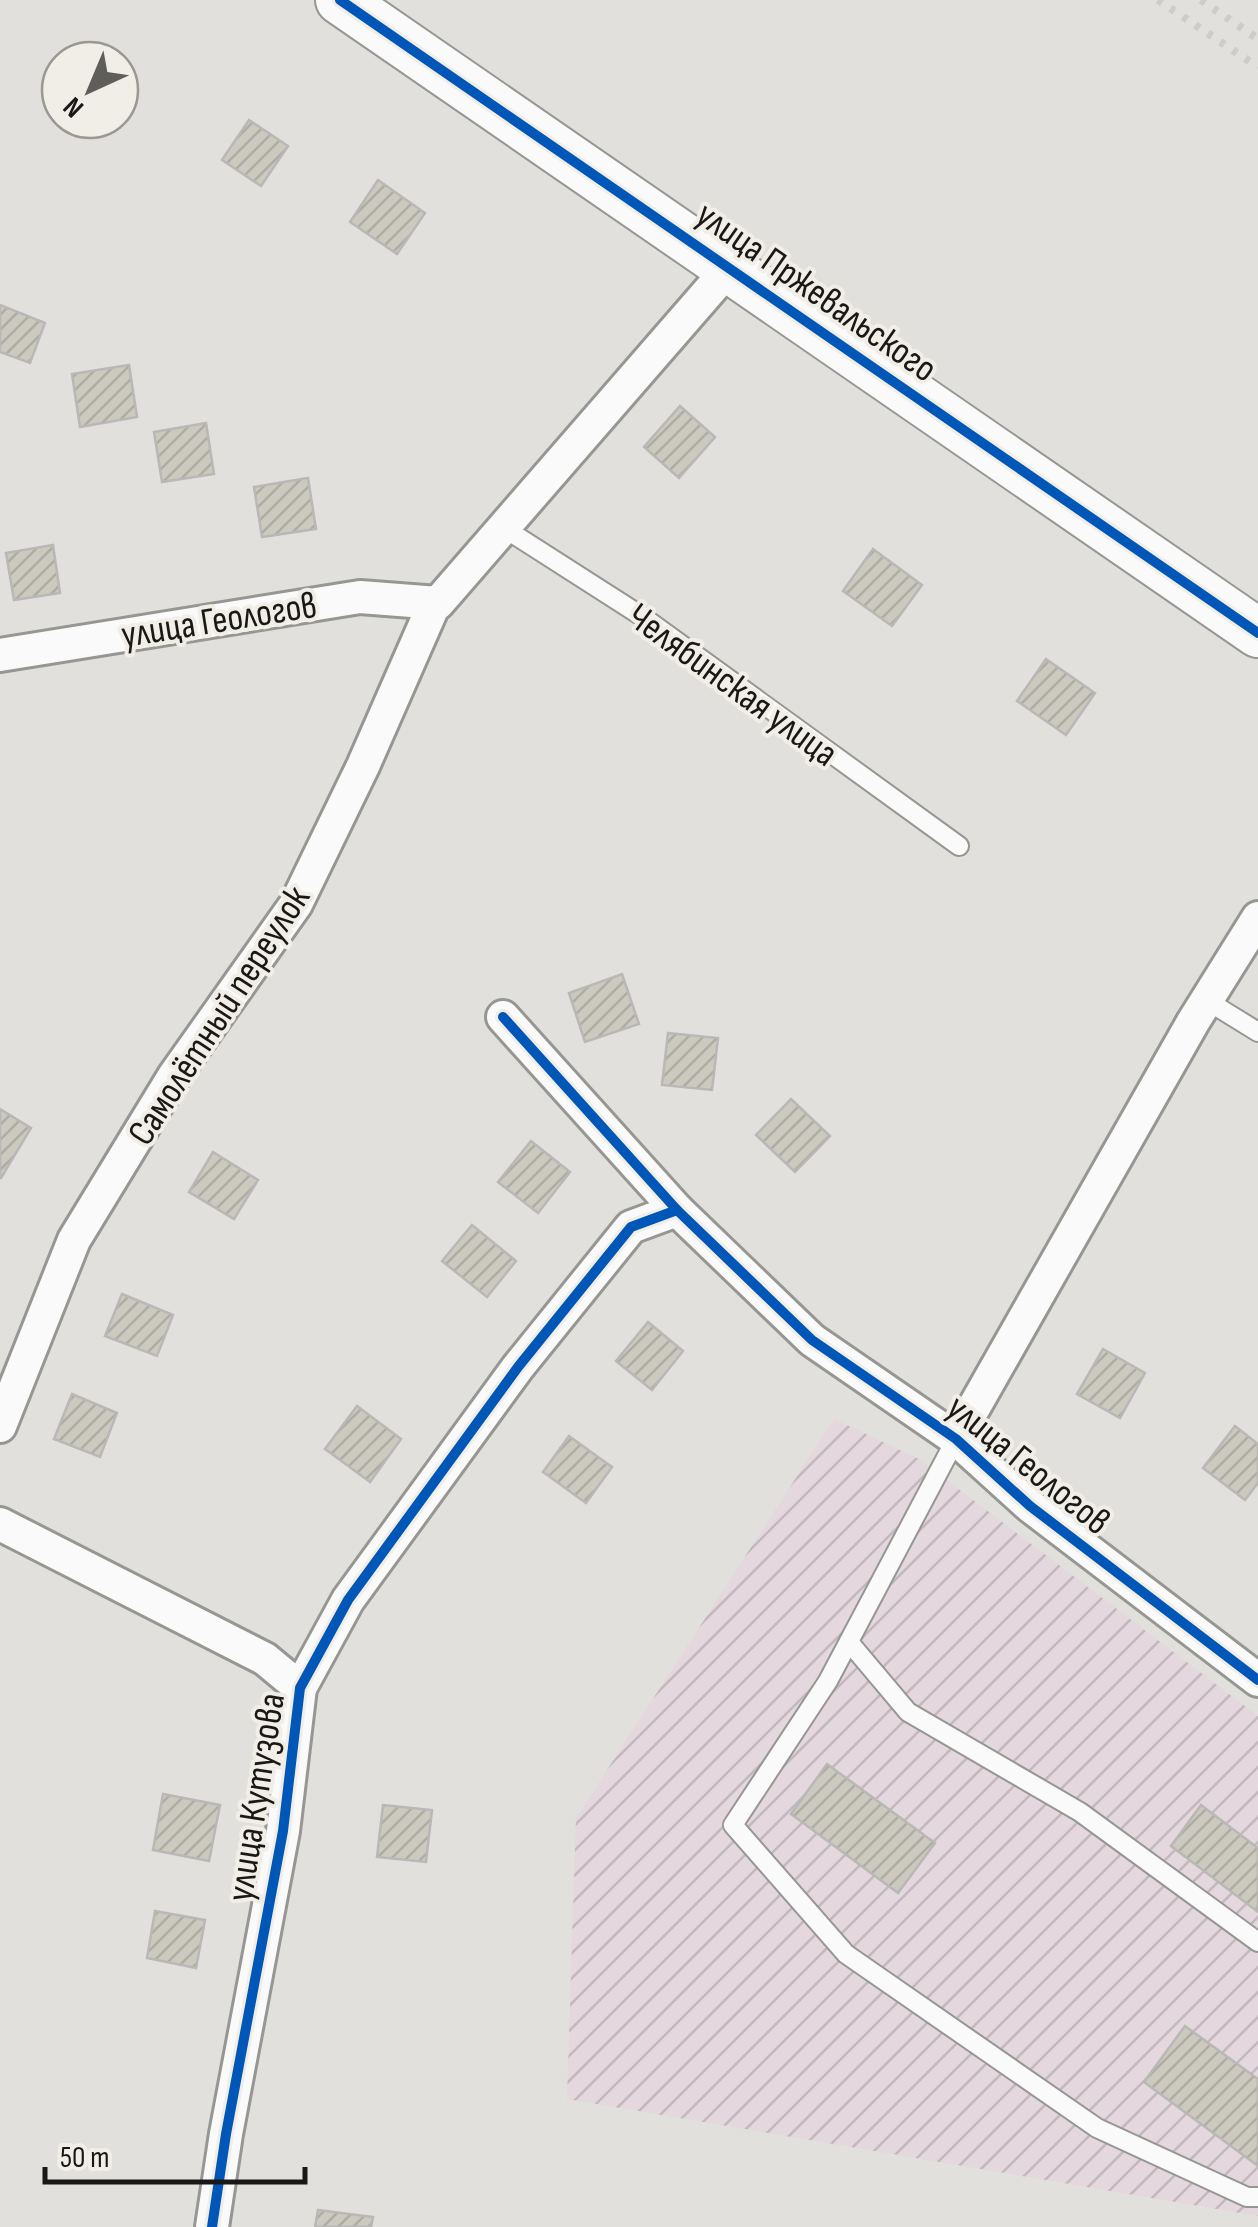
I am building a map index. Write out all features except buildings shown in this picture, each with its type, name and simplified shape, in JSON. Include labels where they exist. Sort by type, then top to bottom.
[{"type":"street","name":"улица Пржевальского","points":[[340,0],[1258,632]]},
{"type":"street","name":"Самолётный переулок","points":[[0,1426],[74,1240],[174,1076],[296,904],[437,603],[730,268]]},
{"type":"street","name":"улица Геологов","points":[[0,654],[360,596],[437,603]]},
{"type":"street","points":[[956,1438],[1206,1000],[1258,918]]},
{"type":"street","name":"улица Геологов","points":[[502,1017],[677,1210],[812,1340],[956,1438],[1030,1506],[1258,1680]]},
{"type":"street","name":"улица Кутузова","points":[[212,2227],[283,1830],[300,1688],[348,1600],[518,1367],[631,1227],[677,1210]]},
{"type":"street","points":[[0,1524],[265,1659],[300,1688]]},
{"type":"lane","name":"Челябинская улица","points":[[504,528],[642,618],[958,846]]},
{"type":"lane","points":[[1206,1000],[1258,1032]]},
{"type":"lane","points":[[956,1438],[828,1681],[734,1825],[846,1954],[1097,2128],[1247,2196],[1258,2197]]},
{"type":"lane","points":[[849,1642],[908,1712],[1080,1812],[1258,1942]]},
{"type":"shaded area","points":[[834,1419],[919,1459],[1258,1716],[1258,2216],[567,2099],[576,1818]]},
{"type":"railway","points":[[1158,0],[1258,67]]},
{"type":"railway","points":[[1201,0],[1258,39]]},
{"type":"cycle path","points":[[340,0],[1258,633]]},
{"type":"cycle path","points":[[503,1017],[677,1210],[812,1340],[956,1439],[1030,1506],[1258,1680]]},
{"type":"cycle path","points":[[212,2227],[283,1831],[300,1688],[348,1600],[518,1367],[631,1227],[677,1210]]}]
